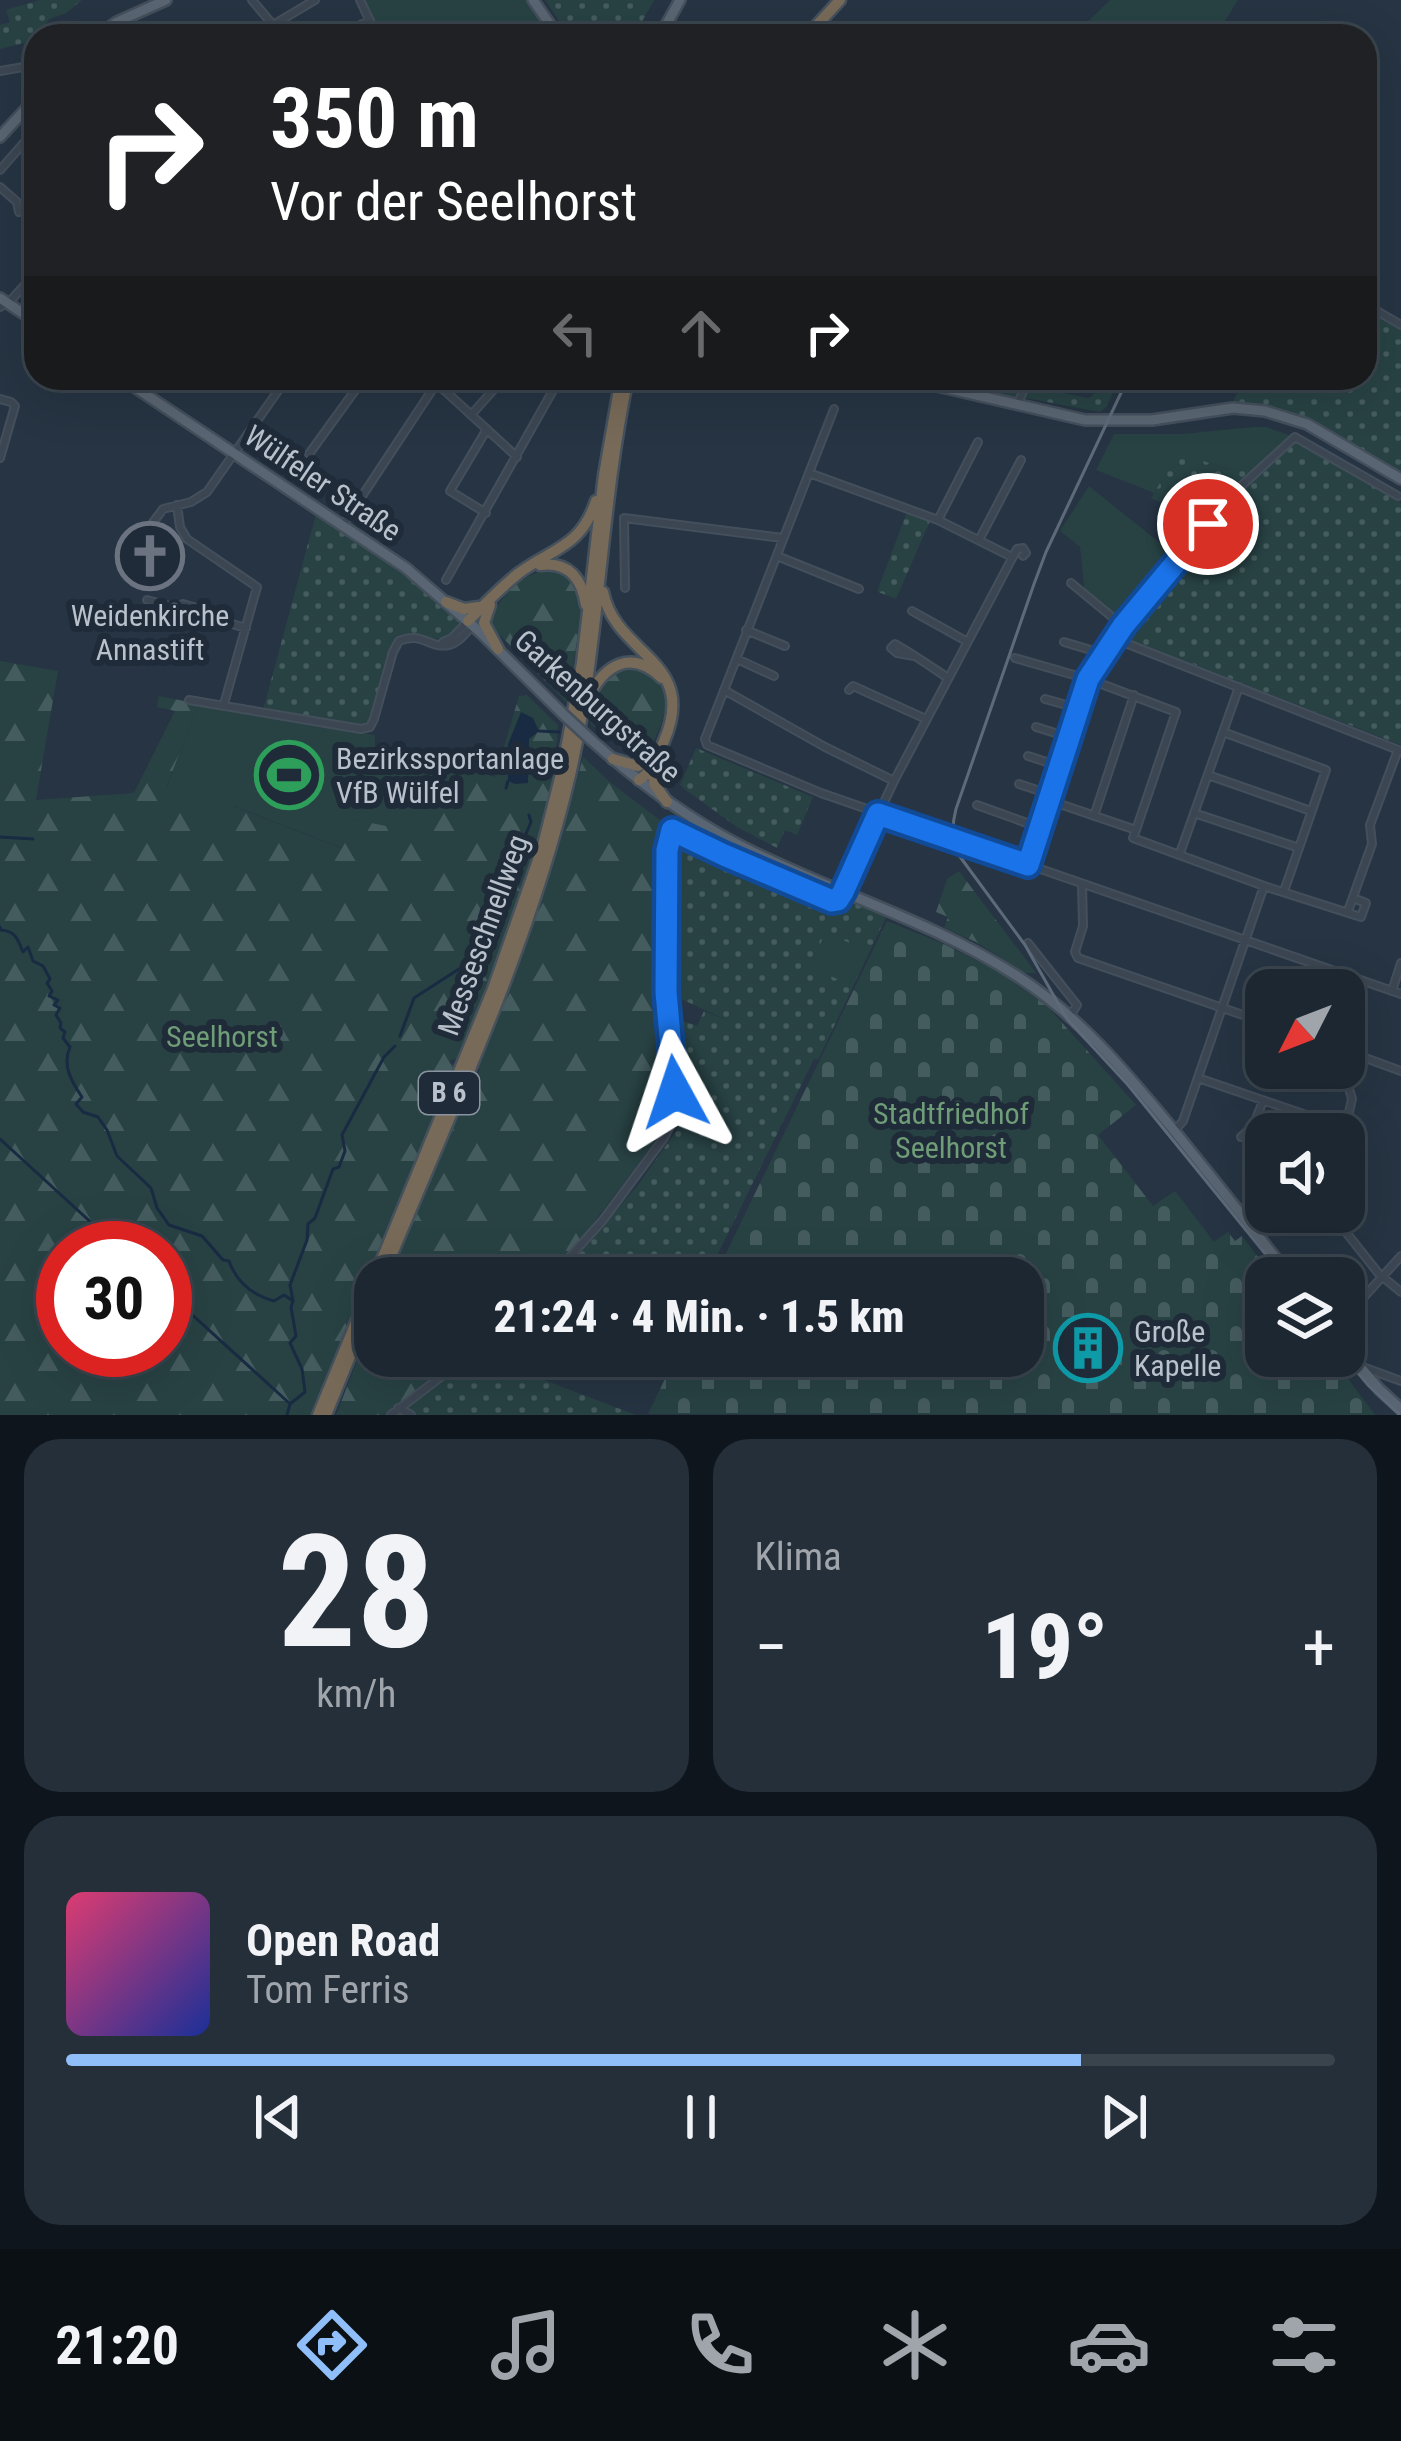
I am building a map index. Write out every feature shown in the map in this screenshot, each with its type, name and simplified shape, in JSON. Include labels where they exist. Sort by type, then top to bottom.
[{"type":"highway","points":[[809,24],[830,0]]},
{"type":"highway","points":[[818,24],[840,0]]},
{"type":"highway","name":"Messeschnellweg","points":[[322,1415],[493,989],[550,820],[588,620],[604,475],[622,390]]},
{"type":"highway","name":"Messeschnellweg","points":[[391,1257],[534,899],[566,790],[584,706],[624,390]]},
{"type":"highway","points":[[623,401],[630,390]]},
{"type":"highway","points":[[471,623],[521,572],[565,548],[581,532],[604,475]]},
{"type":"highway","points":[[446,602],[470,610],[489,604],[532,568],[555,564],[578,579],[588,620]]},
{"type":"highway","points":[[600,577],[610,616],[659,667],[672,692],[670,725],[639,780]]},
{"type":"highway","points":[[489,604],[484,623],[498,650]]},
{"type":"highway","points":[[584,706],[599,678],[612,668],[635,663],[658,674],[666,684],[670,709],[651,764],[655,784],[667,802]]},
{"type":"highway","points":[[613,759],[638,766],[651,764]]},
{"type":"highway","name":"Messeschnellweg","points":[[322,1415],[354,1343]]},
{"type":"main road","points":[[114,24],[142,4],[166,0]]},
{"type":"main road","points":[[0,137],[24,111]]},
{"type":"main road","name":"Wülfeler Straße","points":[[140,390],[436,592]]},
{"type":"main road","points":[[951,390],[1064,417],[1120,422],[1233,408],[1265,410],[1307,424],[1401,479]]},
{"type":"main road","name":"Garkenburgstraße","points":[[436,592],[563,714],[667,802],[741,846],[989,959],[1070,1016],[1126,1073],[1245,1218]]},
{"type":"main road","name":"Garkenburgstraße","points":[[1257,1233],[1275,1257]]},
{"type":"main road","points":[[1365,1374],[1401,1409]]},
{"type":"street","points":[[252,0],[272,24]]},
{"type":"street","points":[[275,24],[315,0]]},
{"type":"street","points":[[360,0],[372,24]]},
{"type":"street","points":[[362,24],[370,20]]},
{"type":"street","points":[[0,170],[24,143]]},
{"type":"street","points":[[0,187],[17,202],[19,212]]},
{"type":"street","points":[[137,544],[158,512],[202,497],[277,390]]},
{"type":"street","points":[[309,454],[355,390]]},
{"type":"street","points":[[343,525],[430,390]]},
{"type":"street","points":[[446,390],[518,457]]},
{"type":"street","points":[[471,415],[493,390]]},
{"type":"street","points":[[446,580],[554,390]]},
{"type":"street","points":[[1017,406],[1024,390]]},
{"type":"street","points":[[0,399],[15,406],[0,458]]},
{"type":"street","points":[[834,410],[705,742],[820,793],[1327,969]]},
{"type":"street","points":[[486,512],[450,491],[487,429]]},
{"type":"street","points":[[1028,865],[1088,679],[1123,626],[1239,488],[1295,437],[1398,496]]},
{"type":"street","points":[[938,520],[978,442]]},
{"type":"street","points":[[979,540],[1022,460]]},
{"type":"street","points":[[573,1257],[673,1120],[666,969],[670,832],[677,830],[724,855],[838,900],[894,781],[1012,557],[938,520],[809,473]]},
{"type":"street","points":[[177,505],[187,539],[257,586],[224,704]]},
{"type":"street","points":[[625,587],[624,518],[783,538]]},
{"type":"street","points":[[777,556],[860,589]]},
{"type":"street","points":[[1070,584],[1123,626]]},
{"type":"street","points":[[147,600],[177,608],[183,604],[246,628]]},
{"type":"street","points":[[912,611],[966,641]]},
{"type":"street","points":[[189,700],[370,727],[395,645],[408,637],[453,644],[471,623]]},
{"type":"street","points":[[746,630],[785,646]]},
{"type":"street","points":[[1115,639],[1400,750],[1370,825],[1372,844],[1348,912]]},
{"type":"street","points":[[1064,642],[1104,654]]},
{"type":"street","points":[[914,656],[947,678]]},
{"type":"street","points":[[1016,658],[1176,712],[1132,838],[1361,917],[1366,903],[1353,898]]},
{"type":"street","points":[[737,659],[774,676]]},
{"type":"street","points":[[855,674],[851,688],[926,719]]},
{"type":"street","points":[[1180,855],[1239,687]]},
{"type":"street","points":[[724,690],[894,781]]},
{"type":"street","points":[[1094,816],[1134,695]]},
{"type":"street","points":[[1045,699],[1077,708]]},
{"type":"street","points":[[1036,727],[1068,737]]},
{"type":"street","points":[[1222,732],[1326,770],[1284,891]]},
{"type":"street","points":[[1028,756],[1059,766]]},
{"type":"street","points":[[1208,775],[1311,811]]},
{"type":"street","points":[[1019,784],[1136,830]]},
{"type":"street","points":[[977,805],[1038,827]]},
{"type":"street","points":[[1194,813],[1299,848]]},
{"type":"street","points":[[1082,884],[1084,917],[1075,955],[1245,1016]]},
{"type":"street","points":[[1174,1131],[1183,1120],[1264,886]]},
{"type":"street","points":[[1028,943],[1077,1005],[1070,1016]]},
{"type":"street","points":[[1365,982],[1396,993],[1401,963]]},
{"type":"street","points":[[1365,1058],[1401,1070]]},
{"type":"street","points":[[1198,1078],[1300,1113]]},
{"type":"street","points":[[1241,1137],[1253,1126],[1262,1101]]},
{"type":"street","points":[[1347,1233],[1382,1277],[1401,1292]]},
{"type":"street","points":[[1365,1296],[1401,1256]]},
{"type":"street","points":[[1365,1368],[1401,1382]]},
{"type":"street","points":[[394,1412],[440,1377]]},
{"type":"street","points":[[1381,1391],[1390,1379],[1401,1382]]},
{"type":"street","points":[[394,1412],[411,1415]]},
{"type":"green space","points":[[39,0],[82,0],[45,24],[24,24],[24,43],[0,49],[0,25],[10,22],[6,10]]},
{"type":"green space","points":[[361,0],[533,0],[550,24],[372,24]]},
{"type":"green space","points":[[545,0],[654,0],[641,24],[561,24]]},
{"type":"green space","points":[[1110,0],[1238,0],[1223,24],[1085,24]]},
{"type":"green space","points":[[1377,311],[1401,325],[1401,479],[1307,424],[1233,408],[1239,390],[1377,390]]},
{"type":"green space","points":[[1049,390],[1087,398],[1095,390],[1114,390],[1100,412],[1020,397],[1017,406],[961,392]]},
{"type":"green space","points":[[1254,427],[1295,437],[1259,471],[1245,466],[1229,470],[1178,452],[1154,493],[1096,470],[1114,434]]},
{"type":"green space","points":[[1295,437],[1398,496],[1401,745],[1121,636],[1213,522]]},
{"type":"green space","points":[[1178,451],[1228,470],[1245,466],[1259,471],[1208,524],[1151,498]]},
{"type":"green space","points":[[1089,486],[1179,558],[1123,626],[1085,595],[1080,547],[1060,531]]},
{"type":"green space","points":[[907,512],[930,521],[896,599],[878,589]]},
{"type":"green space","points":[[316,514],[391,564],[459,620],[446,637],[412,635],[393,646],[371,720],[361,727],[263,710]]},
{"type":"green space","points":[[550,569],[567,574],[583,604],[567,703],[490,620],[514,587]]},
{"type":"green space","name":"Seelhorst","points":[[0,661],[58,671],[36,800],[134,793],[175,711],[157,707],[159,696],[199,704],[166,788],[229,813],[232,806],[341,848],[351,819],[391,826],[411,761],[378,751],[388,747],[495,777],[519,696],[527,695],[558,725],[545,811],[521,896],[457,1060],[451,1059],[455,1065],[375,1257],[354,1257],[354,1309],[310,1415],[0,1415]]},
{"type":"green space","points":[[627,667],[657,680],[666,701],[647,756],[634,759],[590,723],[602,684]]},
{"type":"green space","name":"Bezirkssportanlage VfB Wülfel","points":[[199,704],[375,735],[375,750],[411,760],[391,827],[351,819],[342,848],[233,806],[229,814],[166,789]]},
{"type":"green space","points":[[696,748],[813,797],[797,835],[785,830],[777,848],[737,827],[680,785]]},
{"type":"green space","points":[[583,757],[672,829],[666,1127],[564,1257],[399,1257],[475,1072],[480,1070],[477,1067],[560,836]]},
{"type":"green space","points":[[672,829],[832,901],[843,891],[889,911],[716,1257],[577,1257],[677,1130],[677,1019],[697,1026],[704,1011],[735,1024],[666,992]]},
{"type":"green space","points":[[959,871],[1036,973],[1025,973],[944,928],[948,917],[936,912],[947,879]]},
{"type":"green space","name":"Stadtfriedhof Seelhorst","points":[[887,921],[999,972],[1047,1006],[1136,1105],[1098,1135],[1153,1206],[1175,1191],[1214,1242],[1228,1232],[1235,1241],[1242,1236],[1258,1257],[1245,1257],[1245,1377],[1347,1377],[1375,1415],[648,1414],[666,1377],[1044,1377],[1044,1257],[724,1257]]},
{"type":"green space","points":[[826,932],[869,952],[851,991],[845,982],[816,970],[811,963]]},
{"type":"green space","points":[[354,1368],[354,1377],[434,1377],[386,1415],[336,1415]]},
{"type":"green space","points":[[446,1377],[536,1377],[636,1415],[416,1415],[406,1410]]},
{"type":"water","points":[[521,712],[533,718],[539,731],[529,739],[528,783],[515,784],[508,781],[508,744]]},
{"type":"waterway","points":[[539,731],[559,732]]},
{"type":"waterway","points":[[506,788],[508,781]]},
{"type":"waterway","points":[[523,841],[529,815]]},
{"type":"waterway","points":[[0,837],[33,839]]},
{"type":"waterway","points":[[400,1036],[414,998],[462,967],[486,938],[520,863],[522,843],[517,838]]},
{"type":"waterway","points":[[0,927],[16,937],[23,952],[28,947],[33,961],[43,966],[50,979],[49,996],[58,1000],[56,1015],[70,1047],[69,1073],[82,1097],[76,1104],[98,1117],[117,1156],[151,1188],[169,1225],[202,1236],[252,1292],[274,1301],[284,1295],[293,1301],[296,1336],[290,1343],[302,1369],[305,1392],[290,1404],[287,1415]]},
{"type":"waterway","points":[[293,1301],[290,1285],[308,1224],[315,1218],[333,1169],[339,1167],[345,1151],[342,1135],[384,1057],[395,1046]]},
{"type":"waterway","points":[[0,1139],[90,1221]]},
{"type":"waterway","points":[[192,1315],[288,1402]]},
{"type":"tram line","points":[[1122,390],[1034,584],[956,809],[954,843],[1025,945],[1067,1019],[1128,1085],[1268,1257]]},
{"type":"tram line","points":[[1361,1377],[1400,1415]]},
{"type":"place","name":"Weidenkirche Annastift","points":[[150,556]]},
{"type":"place","name":"Bezirkssportanlage VfB Wülfel","points":[[289,775]]},
{"type":"place","name":"Große Kapelle","points":[[1088,1348]]},
{"type":"route","points":[[675,1092],[666,992],[670,832],[677,830],[832,901],[843,892],[878,814],[1028,865],[1088,679],[1123,626],[1208,524]]}]
